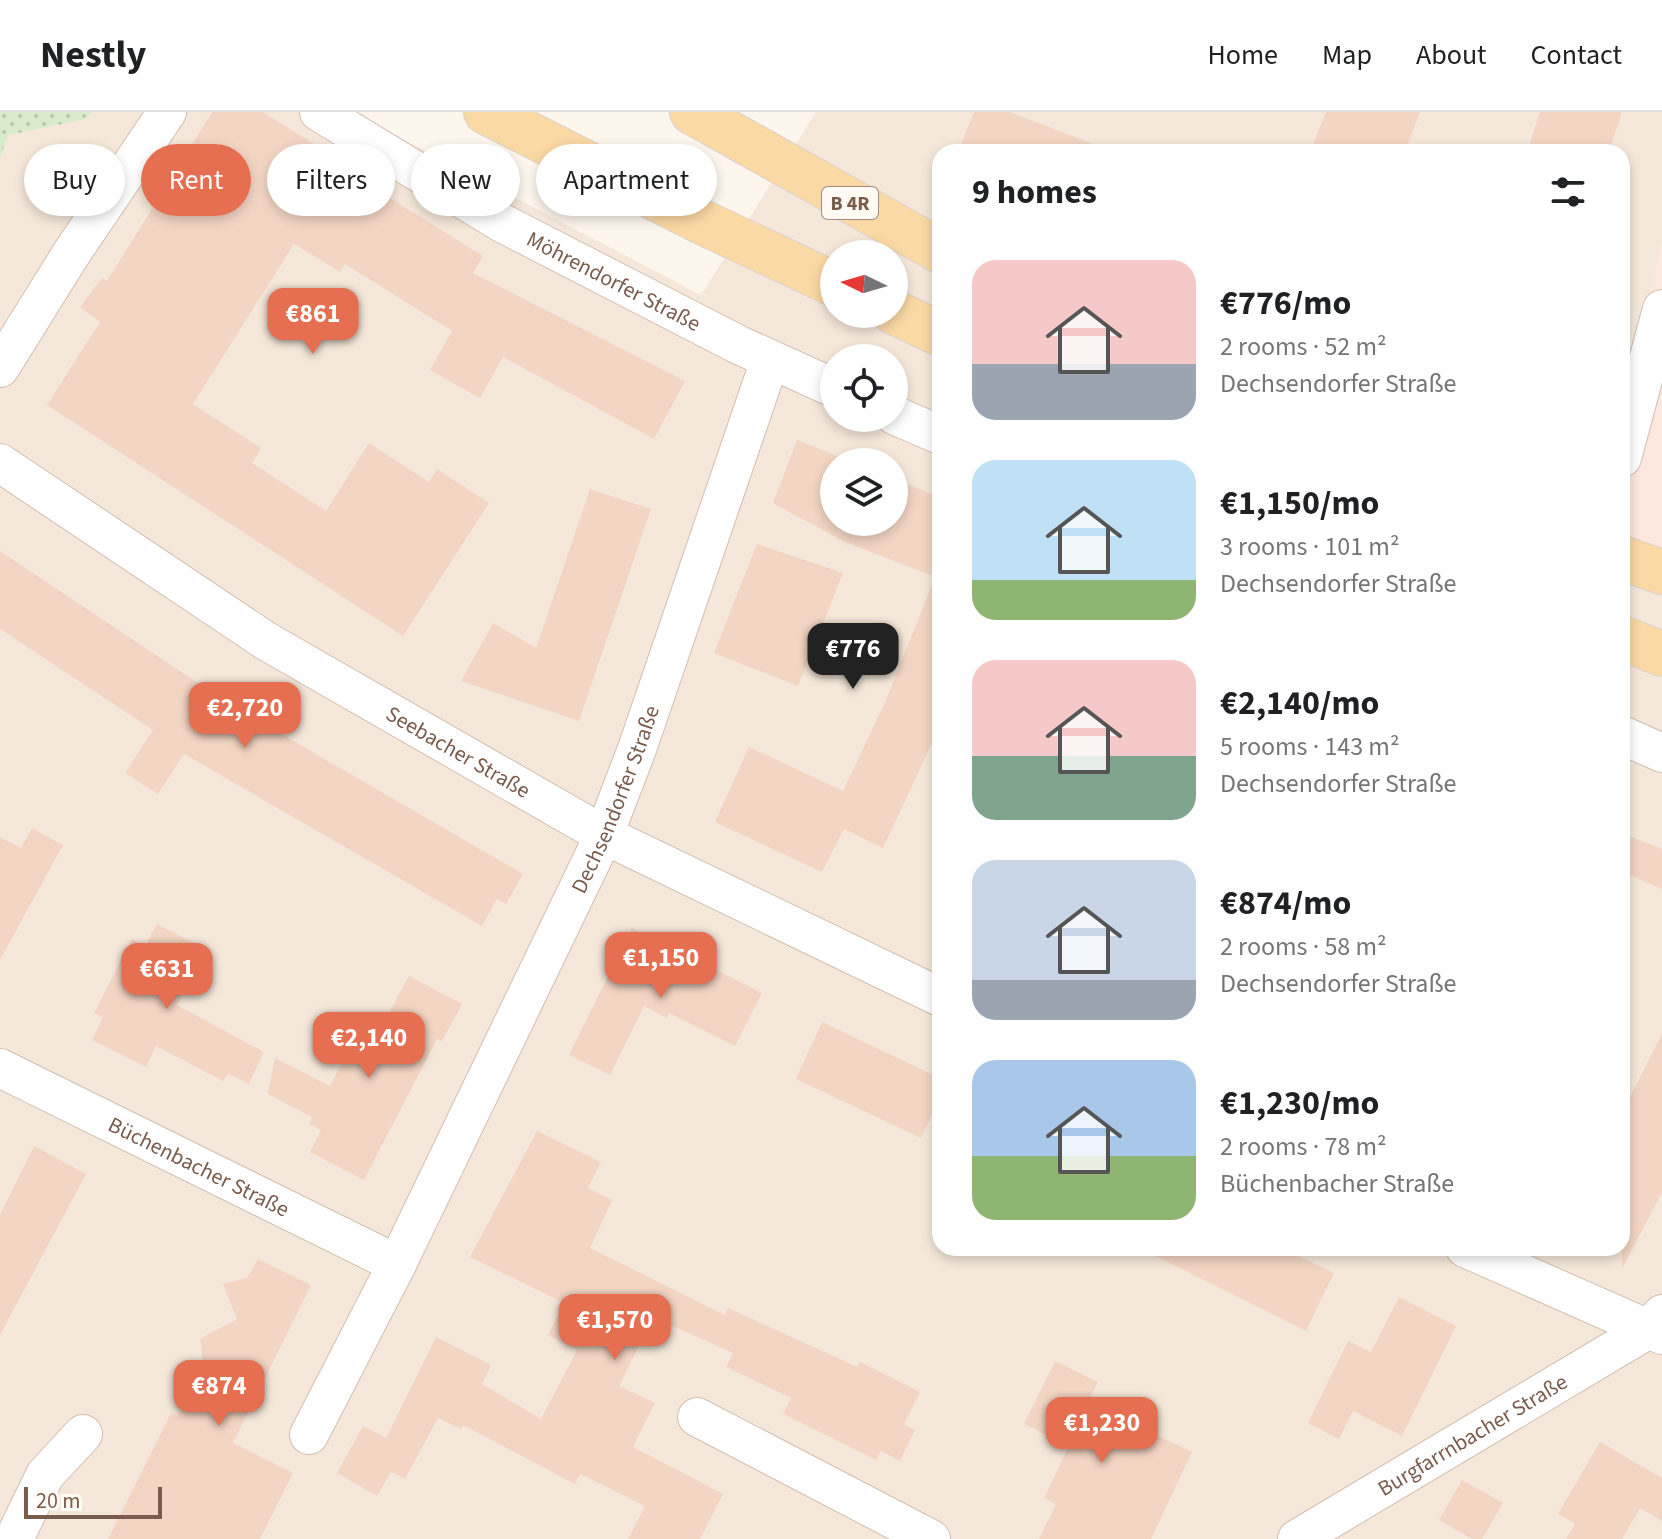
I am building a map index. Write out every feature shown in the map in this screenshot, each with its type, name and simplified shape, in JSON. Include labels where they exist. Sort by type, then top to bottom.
[{"type":"main road","points":[[486,112],[702,222],[820,277]]},
{"type":"main road","name":"B 4R","points":[[692,112],[932,247]]},
{"type":"main road","points":[[908,319],[932,330]]},
{"type":"main road","points":[[1630,561],[1662,572]]},
{"type":"main road","points":[[1630,641],[1662,654]]},
{"type":"street","points":[[0,368],[71,254],[167,112]]},
{"type":"street","name":"Möhrendorfer Straße","points":[[319,112],[502,223],[770,360],[820,382]]},
{"type":"street","points":[[1630,428],[1662,309]]},
{"type":"street","name":"Dechsendorfer Straße","points":[[309,1435],[397,1264],[604,835],[637,749],[770,360]]},
{"type":"street","points":[[908,421],[932,432]]},
{"type":"street","name":"Seebacher Straße","points":[[0,463],[266,641],[604,835],[932,993]]},
{"type":"street","points":[[1630,739],[1662,753]]},
{"type":"street","name":"Büchenbacher Straße","points":[[0,1068],[397,1264]]},
{"type":"street","points":[[1485,1256],[1658,1326]]},
{"type":"street","name":"Burgfarrnbacher Straße","points":[[1297,1539],[1658,1326]]},
{"type":"street","points":[[697,1417],[931,1539]]},
{"type":"street","points":[[14,1539],[45,1475],[83,1434]]},
{"type":"shaded area","points":[[92,112],[351,112],[412,144],[411,216],[520,216],[520,200],[536,209],[536,216],[550,216],[701,295],[816,112],[1662,112],[1662,244],[1630,382],[1630,144],[932,144],[932,1256],[1630,1256],[1630,577],[1662,587],[1662,1539],[0,1539],[0,158],[8,135],[86,119]]},
{"type":"shaded area","points":[[1662,244],[1662,587],[1630,577],[1630,382]]},
{"type":"green space","points":[[0,112],[92,112],[86,119],[8,135],[0,158]]},
{"type":"building","points":[[212,112],[263,112],[314,144],[267,144],[267,216],[395,216],[395,201],[411,211],[411,216],[419,216],[483,256],[473,273],[685,381],[654,439],[503,357],[480,398],[430,370],[452,331],[345,264],[340,272],[294,244],[193,404],[261,448],[252,463],[326,511],[369,443],[429,482],[437,469],[489,503],[403,636],[47,405],[100,322],[80,307],[102,278],[107,281],[147,216],[251,216],[251,144],[192,144]]},
{"type":"building","points":[[974,112],[1010,112],[1093,144],[961,144]]},
{"type":"building","points":[[1326,112],[1420,112],[1408,144],[1313,144]]},
{"type":"building","points":[[1540,112],[1622,112],[1612,144],[1530,144]]},
{"type":"building","points":[[797,440],[820,449],[820,529],[773,503]]},
{"type":"building","points":[[908,484],[932,494],[932,576],[834,536],[908,536]]},
{"type":"building","points":[[590,489],[651,509],[579,721],[461,681],[493,623],[536,648]]},
{"type":"building","points":[[757,544],[843,573],[798,686],[714,653]]},
{"type":"building","points":[[0,551],[270,731],[271,728],[523,874],[506,904],[497,899],[482,926],[184,754],[158,794],[125,773],[153,730],[0,629]]},
{"type":"building","points":[[932,585],[932,743],[883,848],[844,829],[822,872],[715,822],[749,747],[843,791],[886,700]]},
{"type":"building","points":[[32,828],[63,845],[0,960],[0,837],[21,848]]},
{"type":"building","points":[[1630,836],[1662,849],[1662,889],[1630,875]]},
{"type":"building","points":[[157,924],[206,949],[177,1005],[264,1052],[249,1084],[228,1074],[223,1081],[156,1046],[146,1067],[92,1040],[103,1017],[94,1013],[132,939],[145,946]]},
{"type":"building","points":[[632,928],[762,993],[735,1046],[669,1013],[667,1018],[644,1006],[610,1075],[569,1055]]},
{"type":"building","points":[[409,976],[462,1004],[442,1041],[437,1039],[364,1180],[310,1152],[321,1130],[309,1124],[312,1117],[268,1094],[275,1058],[330,1086],[350,1047],[366,1055]]},
{"type":"building","points":[[822,1022],[932,1074],[932,1114],[921,1138],[796,1079]]},
{"type":"building","points":[[1662,1034],[1662,1192],[1630,1254],[1630,1097]]},
{"type":"building","points":[[537,1131],[601,1162],[588,1188],[612,1200],[590,1248],[725,1315],[728,1308],[857,1367],[860,1362],[920,1392],[904,1424],[915,1430],[900,1461],[881,1451],[876,1460],[783,1414],[791,1398],[726,1367],[733,1353],[653,1317],[619,1386],[655,1403],[633,1447],[723,1494],[700,1539],[628,1539],[645,1506],[580,1474],[575,1484],[463,1425],[461,1429],[438,1418],[405,1479],[391,1472],[377,1496],[337,1473],[363,1426],[386,1438],[436,1337],[491,1365],[482,1384],[541,1419],[577,1350],[548,1335],[564,1303],[470,1257]]},
{"type":"building","points":[[34,1146],[86,1174],[0,1335],[0,1215]]},
{"type":"building","points":[[1155,1256],[1299,1256],[1334,1273],[1306,1331]]},
{"type":"building","points":[[1622,1256],[1629,1256],[1622,1269]]},
{"type":"building","points":[[258,1259],[311,1285],[233,1443],[293,1473],[260,1539],[108,1539],[171,1413],[177,1416],[203,1363],[200,1339],[237,1319],[223,1284],[247,1278]]},
{"type":"building","points":[[1399,1297],[1456,1326],[1402,1436],[1353,1411],[1339,1439],[1308,1423],[1348,1341],[1371,1352]]},
{"type":"building","points":[[1055,1361],[1098,1382],[1088,1401],[1192,1452],[1151,1539],[1039,1539],[1056,1504],[1044,1498],[1069,1446],[1024,1424]]},
{"type":"building","points":[[1600,1442],[1662,1478],[1662,1521],[1640,1508],[1622,1539],[1566,1539],[1575,1524],[1558,1514]]},
{"type":"building","points":[[1462,1480],[1503,1503],[1482,1539],[1472,1539],[1439,1520]]}]
